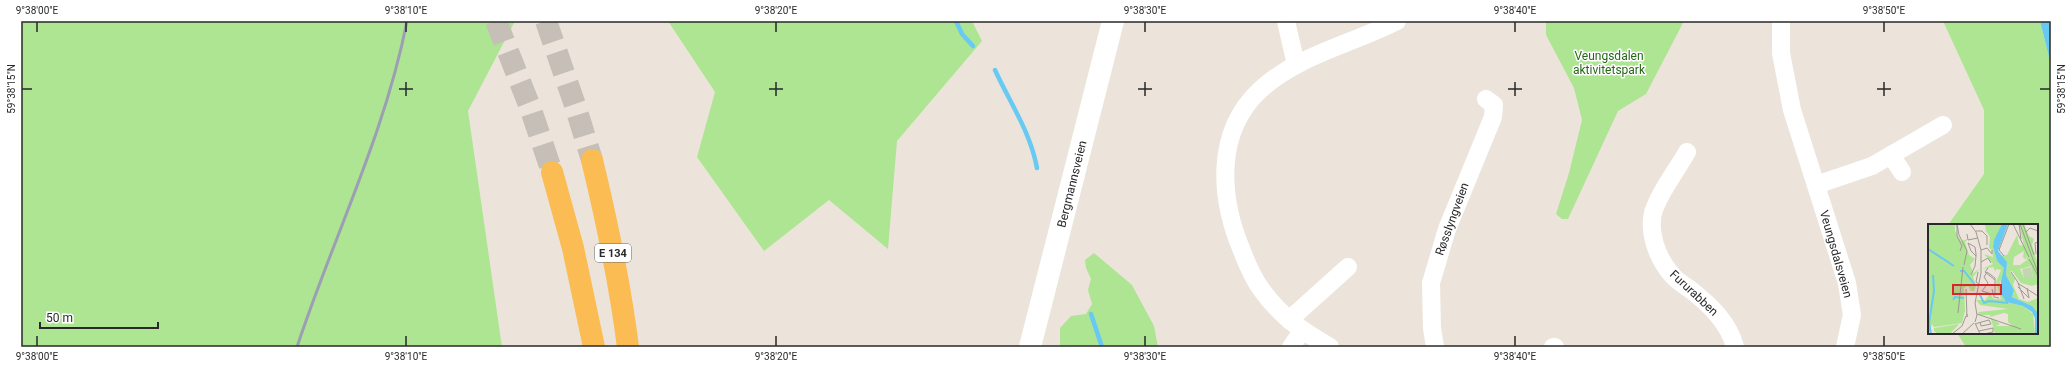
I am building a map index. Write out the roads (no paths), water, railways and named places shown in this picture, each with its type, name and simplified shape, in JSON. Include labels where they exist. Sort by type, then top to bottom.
[{"type":"highway","name":"E 134","points":[[592,160],[613,253],[628,347]]},
{"type":"highway","points":[[552,172],[573,248],[594,347]]},
{"type":"main road","name":"Bergmannsveien","points":[[1030,347],[1113,21]]},
{"type":"street","points":[[1286,21],[1296,65]]},
{"type":"street","points":[[1330,347],[1295,326],[1261,289],[1248,265],[1234,230],[1227,202],[1224,180],[1227,148],[1235,126],[1245,106],[1271,80],[1296,65],[1397,21]]},
{"type":"street","name":"Veungsdalsveien","points":[[1781,21],[1781,53],[1792,110],[1847,283],[1852,315],[1845,347]]},
{"type":"street","name":"Røsslyngveien","points":[[1435,347],[1432,328],[1431,283],[1446,229],[1493,117],[1494,105],[1486,98]]},
{"type":"street","points":[[1816,185],[1872,166],[1892,156],[1943,124]]},
{"type":"street","name":"Fururabben","points":[[1687,152],[1654,208],[1654,244],[1672,276],[1696,294],[1720,317],[1732,336],[1735,347]]},
{"type":"street","points":[[1892,156],[1902,172]]},
{"type":"street","points":[[1291,347],[1295,326],[1348,267]]},
{"type":"water","points":[[2040,21],[2051,21],[2051,65]]},
{"type":"waterway","points":[[956,21],[962,34],[973,46]]},
{"type":"waterway","points":[[995,70],[1025,129],[1037,168]]},
{"type":"waterway","points":[[1091,314],[1102,347]]},
{"type":"tunnel","points":[[496,21],[530,107],[552,172]]},
{"type":"tunnel","points":[[546,21],[592,160]]},
{"type":"railway","points":[[297,347],[386,104],[407,21]]},
{"type":"park label","name":"Veungsdalen aktivitetspark","points":[[1609,63]]}]
